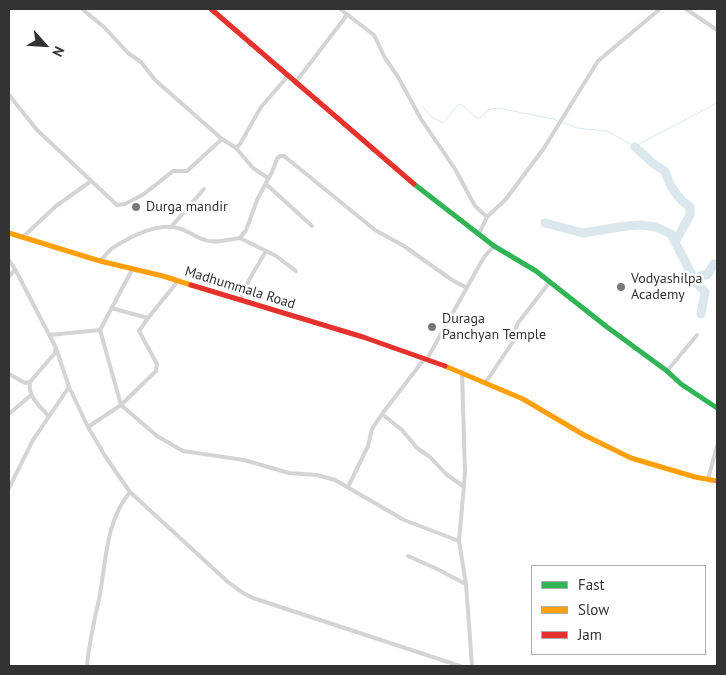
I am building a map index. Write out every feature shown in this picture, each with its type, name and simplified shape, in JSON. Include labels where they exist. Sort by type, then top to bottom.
[{"type":"street","points":[[82,9],[103,26],[128,53],[141,62],[155,80],[222,139],[236,148],[253,168],[268,178]]},
{"type":"street","points":[[211,9],[421,190],[494,246],[536,271],[681,384],[717,408]]},
{"type":"street","points":[[340,9],[374,35],[385,58],[398,77],[421,119],[455,169],[475,206],[487,217]]},
{"type":"street","points":[[479,234],[487,217],[506,199],[544,148],[598,61],[660,9]]},
{"type":"street","points":[[686,9],[717,30]]},
{"type":"street","points":[[295,83],[347,15]]},
{"type":"street","points":[[236,148],[240,144],[253,118],[288,76]]},
{"type":"street","points":[[9,95],[37,130],[117,204],[125,204],[160,182],[173,171],[187,171],[222,139]]},
{"type":"street","points":[[240,238],[246,230],[276,159],[284,156],[375,230],[404,246],[452,280],[467,288]]},
{"type":"street","points":[[23,237],[56,206],[91,181]]},
{"type":"street","points":[[266,184],[312,226]]},
{"type":"street","points":[[172,226],[204,188]]},
{"type":"street","points":[[100,261],[112,247],[152,230],[172,226],[206,241],[240,238],[276,256],[296,271]]},
{"type":"street","name":"Madhummala Road","points":[[9,232],[100,261],[178,281],[363,337],[426,359],[462,372],[523,399],[584,435],[631,458],[688,475],[717,481]]},
{"type":"street","points":[[348,487],[368,446],[372,429],[426,359],[484,257],[494,246]]},
{"type":"street","points":[[240,300],[266,251]]},
{"type":"street","points":[[9,260],[56,348],[69,387],[88,427],[130,492],[243,593],[299,614],[460,666]]},
{"type":"street","points":[[132,268],[100,330],[121,405],[157,436],[183,451],[244,460],[289,473],[317,475],[335,480],[404,520],[458,541]]},
{"type":"street","points":[[9,277],[15,269]]},
{"type":"street","points":[[88,427],[121,405],[156,371],[156,364],[139,331],[178,281]]},
{"type":"street","points":[[486,382],[516,337],[516,325],[548,282]]},
{"type":"street","points":[[111,308],[148,318]]},
{"type":"street","points":[[49,335],[100,330]]},
{"type":"street","points":[[667,372],[697,336]]},
{"type":"street","points":[[49,417],[31,395],[29,388],[30,382],[55,353],[56,348]]},
{"type":"street","points":[[462,372],[465,473],[458,541],[466,584],[472,666]]},
{"type":"street","points":[[9,374],[25,383],[30,382]]},
{"type":"street","points":[[9,488],[33,440],[69,387]]},
{"type":"street","points":[[9,414],[31,395]]},
{"type":"street","points":[[382,414],[402,430],[417,448],[430,457],[446,474],[463,486]]},
{"type":"street","points":[[708,479],[717,446]]},
{"type":"street","points":[[87,666],[106,546],[121,502],[130,492]]},
{"type":"street","points":[[408,556],[466,584]]},
{"type":"waterway","points":[[422,106],[431,117],[443,123],[461,104],[479,119],[488,110],[497,108],[554,119],[577,128],[607,131],[637,148],[639,144],[717,103]]},
{"type":"waterway","points":[[635,147],[655,165],[665,171],[674,191],[690,207],[690,215],[675,242],[695,281],[705,292],[701,314]]},
{"type":"waterway","points":[[545,223],[583,233],[626,226],[656,227],[671,234],[675,242]]},
{"type":"waterway","points":[[695,281],[702,275],[707,275],[714,264],[717,264]]},
{"type":"traffic: fast","points":[[414,184],[494,246],[536,271],[667,371],[681,384],[717,408]]},
{"type":"traffic: slow","points":[[9,233],[100,261],[163,276],[191,285]]},
{"type":"traffic: slow","points":[[445,366],[523,399],[584,435],[631,458],[695,477],[717,481]]},
{"type":"traffic: jam","points":[[211,9],[414,184]]},
{"type":"traffic: jam","points":[[191,285],[363,337],[445,366]]},
{"type":"place","name":"Durga mandir","points":[[136,207]]},
{"type":"place","name":"Vodyashilpa Academy","points":[[621,287]]},
{"type":"place","name":"Duraga Panchyan Temple","points":[[432,327]]}]
